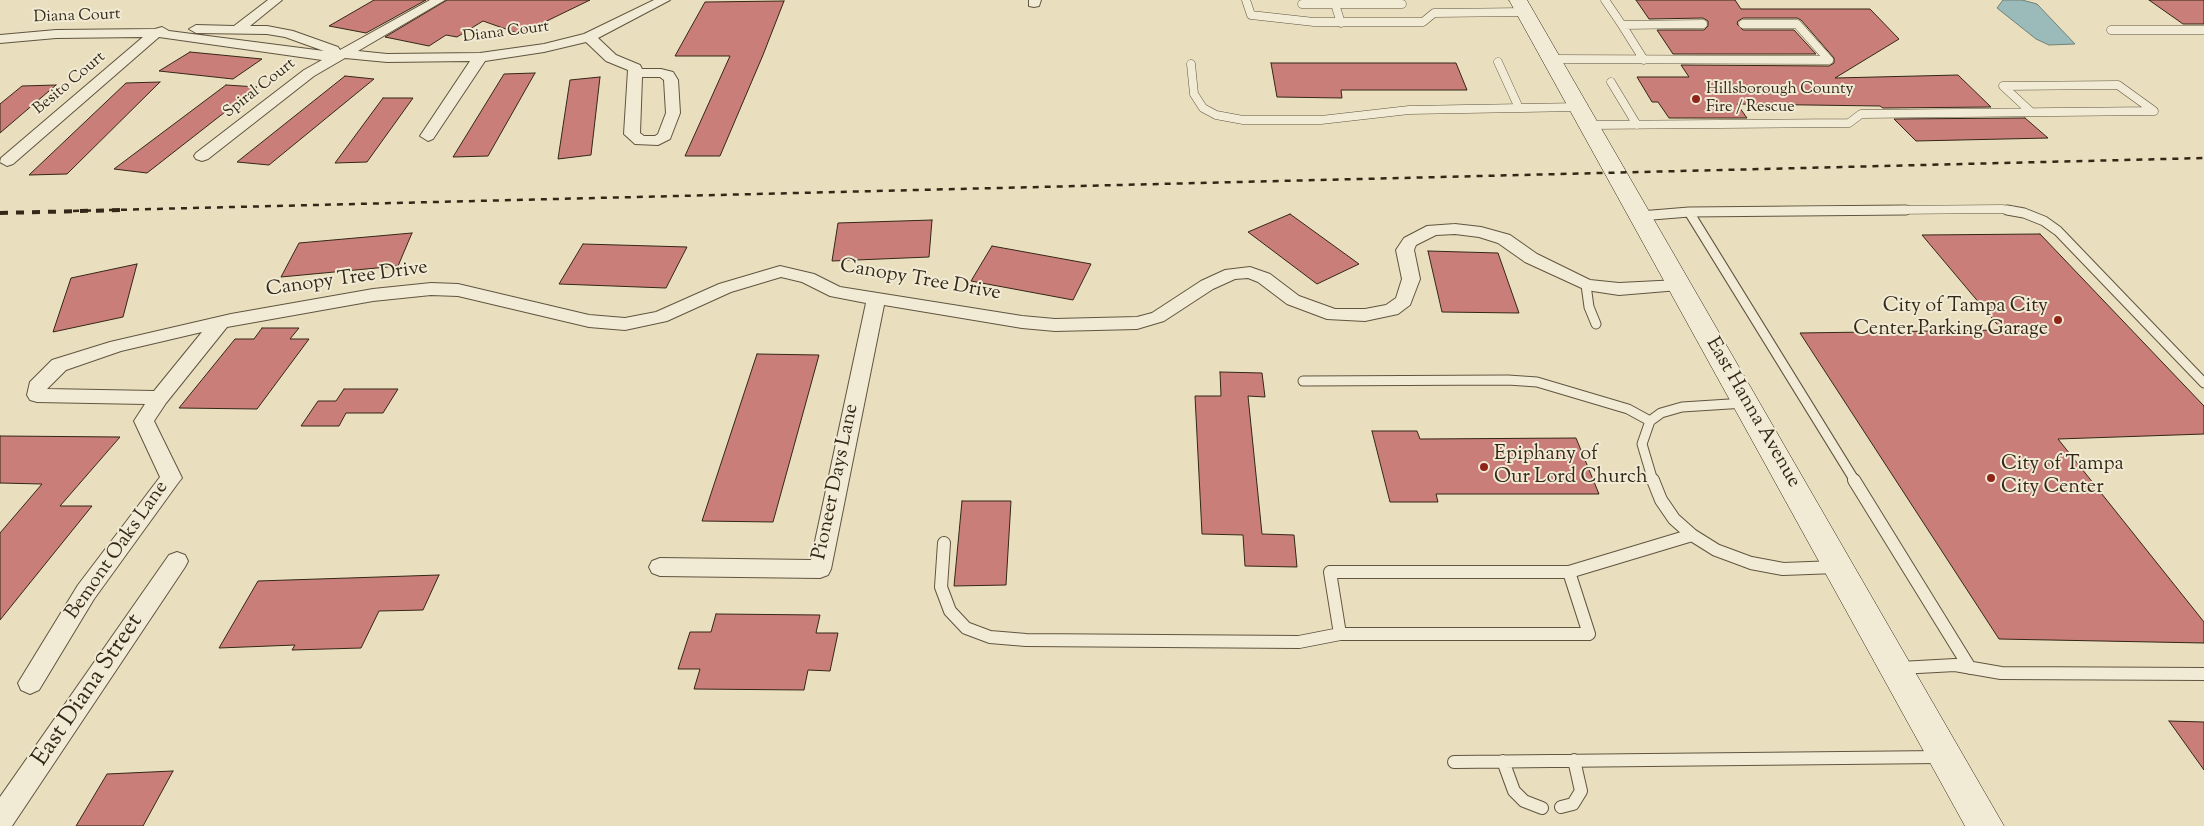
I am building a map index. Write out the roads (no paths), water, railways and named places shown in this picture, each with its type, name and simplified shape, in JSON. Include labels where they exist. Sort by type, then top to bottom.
[{"type":"street","points":[[219,42],[276,0]]},
{"type":"street","name":"Spiral Court","points":[[202,156],[309,73],[439,0]]},
{"type":"street","name":"Diana Court","points":[[0,39],[56,34],[156,33],[319,56],[343,54],[387,58],[480,57],[544,48],[589,37],[664,0]]},
{"type":"street","name":"East Hanna Avenue","points":[[1521,6],[1985,826]]},
{"type":"street","name":"Diana Court","points":[[156,33],[172,28],[267,30],[288,34],[343,54]]},
{"type":"street","name":"Besito Court","points":[[6,161],[156,33]]},
{"type":"street","points":[[589,37],[612,58],[635,68],[632,134],[640,141],[658,140],[665,136],[673,113],[671,80],[668,75],[635,73]]},
{"type":"street","points":[[428,136],[480,57]]},
{"type":"street","name":"Canopy Tree Drive","points":[[159,398],[37,395],[37,387],[59,365],[117,346],[221,322],[373,294],[431,289],[458,290],[589,321],[625,324],[661,317],[725,288],[780,271],[808,278],[836,292],[1055,325],[1137,323],[1158,317],[1178,307],[1207,285],[1231,274],[1250,272],[1264,278],[1293,300],[1333,315],[1365,315],[1392,310],[1404,301],[1411,278],[1405,250],[1410,242],[1433,230],[1456,229],[1481,232],[1504,239],[1531,258],[1586,285],[1619,289],[1679,285]]},
{"type":"street","name":"Pioneer Days Lane","points":[[660,567],[820,569],[876,299]]},
{"type":"street","name":"Bemont Oaks Lane","points":[[30,683],[86,592],[171,478],[144,421],[159,398],[221,322]]},
{"type":"street","name":"East Diana Street","points":[[0,820],[178,561]]},
{"type":"lane","points":[[1246,0],[1251,15],[1314,22],[1424,22],[1434,13],[1521,6]]},
{"type":"lane","points":[[1605,0],[1644,60]]},
{"type":"lane","points":[[1302,4],[1402,4]]},
{"type":"lane","points":[[1335,4],[1341,22]]},
{"type":"lane","points":[[1622,25],[1703,24]]},
{"type":"lane","points":[[1552,59],[1829,60],[1797,24],[1743,24]]},
{"type":"lane","points":[[2111,30],[2204,30]]},
{"type":"lane","points":[[1498,62],[1519,108]]},
{"type":"lane","points":[[1190,64],[1194,94],[1203,108],[1216,115],[1243,120],[1321,120],[1409,110],[1519,108],[1636,125],[1849,123],[1861,114],[2154,111],[2118,84],[2003,86],[2030,111]]},
{"type":"lane","points":[[1611,82],[1636,125]]},
{"type":"lane","points":[[1640,216],[1689,212],[2002,209],[2024,213],[2044,221],[2058,231],[2204,382]]},
{"type":"lane","points":[[1689,212],[1970,668]]},
{"type":"lane","points":[[1586,285],[1589,307],[1596,324]]},
{"type":"lane","points":[[1303,381],[1508,380],[1537,382],[1628,409],[1650,420]]},
{"type":"lane","points":[[1746,403],[1682,407],[1661,413],[1650,420],[1642,444],[1646,463],[1662,500],[1674,519],[1692,535],[1716,550],[1751,564],[1782,569],[1839,567]]},
{"type":"lane","points":[[1340,634],[1330,572],[1569,572],[1692,535]]},
{"type":"lane","points":[[944,543],[941,587],[950,611],[966,628],[990,637],[1026,640],[1299,642],[1340,634],[1589,634],[1569,572]]},
{"type":"lane","points":[[1896,668],[1955,665],[2001,673],[2204,674]]},
{"type":"lane","points":[[1454,762],[1946,757]]},
{"type":"lane","points":[[1561,807],[1573,804],[1581,791],[1574,760]]},
{"type":"lane","points":[[1503,761],[1514,791],[1524,801],[1542,808]]},
{"type":"water","points":[[2003,0],[2022,0],[2037,4],[2075,44],[2049,45],[2036,39],[1997,8]]},
{"type":"railway","points":[[73,211],[2204,158]]},
{"type":"railway","points":[[0,213],[123,210]]},
{"type":"place","name":"Hillsborough County Fire / Rescue","points":[[1696,99]]},
{"type":"place","name":"City of Tampa City Center Parking Garage","points":[[2058,320]]},
{"type":"place","name":"Epiphany of Our Lord Church","points":[[1484,467]]},
{"type":"place","name":"City of Tampa City Center","points":[[1991,478]]}]
